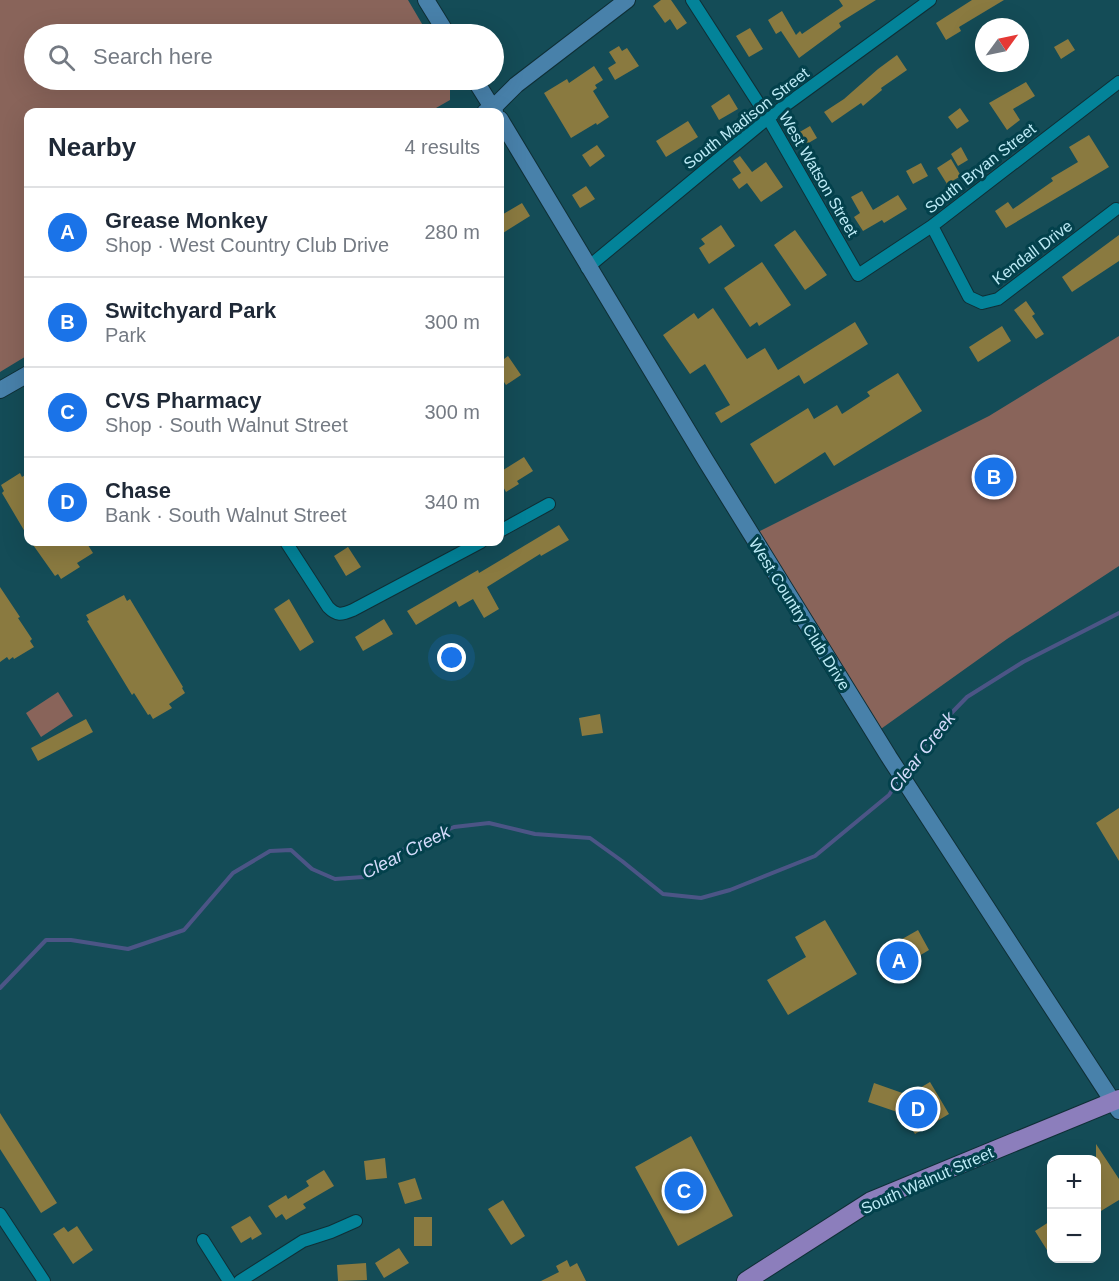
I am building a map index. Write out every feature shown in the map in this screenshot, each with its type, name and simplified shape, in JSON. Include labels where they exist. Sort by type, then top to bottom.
[{"type":"main road","points":[[426,0],[441,24]]},
{"type":"main road","points":[[497,108],[516,85],[627,0]]},
{"type":"main road","name":"West Country Club Drive","points":[[480,90],[490,108]]},
{"type":"main road","name":"West Country Club Drive","points":[[504,131],[889,757],[1117,1103]]},
{"type":"main road","points":[[0,390],[24,376]]},
{"type":"main road","name":"South Walnut Street","points":[[746,1281],[871,1201],[1117,1103]]},
{"type":"street","name":"West Watson Street","points":[[692,0],[768,118],[858,274]]},
{"type":"street","name":"South Madison Street","points":[[587,268],[768,118],[930,0]]},
{"type":"street","name":"South Bryan Street","points":[[858,274],[932,226],[1119,82]]},
{"type":"street","name":"Kendall Drive","points":[[932,226],[969,297],[982,303],[998,299],[1116,209]]},
{"type":"street","points":[[504,529],[549,504]]},
{"type":"street","points":[[289,546],[328,607],[334,614],[339,615],[353,610],[473,546]]},
{"type":"street","points":[[0,1214],[44,1281]]},
{"type":"street","points":[[240,1281],[303,1241],[356,1221]]},
{"type":"street","points":[[202,1240],[230,1281]]},
{"type":"shaded area","points":[[0,0],[408,0],[422,24],[24,24],[24,90],[450,90],[450,100],[436,108],[24,108],[24,357],[0,372]]},
{"type":"shaded area","points":[[1119,336],[1119,566],[1007,639],[878,731],[748,537],[989,416]]},
{"type":"shaded area","points":[[58,692],[73,716],[41,737],[26,713]]},
{"type":"building","points":[[661,0],[671,0],[687,23],[677,30],[670,19],[665,23],[653,6]]},
{"type":"building","points":[[839,0],[876,0],[839,23],[841,27],[799,58],[781,31],[776,34],[768,20],[782,11],[796,35],[800,31],[802,34],[843,6]]},
{"type":"building","points":[[972,0],[1004,0],[959,27],[961,31],[946,40],[936,23]]},
{"type":"building","points":[[750,28],[763,49],[749,57],[736,36]]},
{"type":"building","points":[[1068,39],[1075,50],[1061,59],[1054,47]]},
{"type":"building","points":[[619,46],[622,51],[627,48],[639,66],[615,80],[608,68],[616,63],[609,52]]},
{"type":"building","points":[[897,55],[907,70],[881,88],[882,90],[863,106],[861,103],[832,123],[824,112],[844,99]]},
{"type":"building","points":[[594,66],[603,80],[595,85],[597,88],[593,91],[609,117],[571,138],[544,93],[567,79],[569,83]]},
{"type":"building","points":[[1026,82],[1035,96],[1013,109],[1020,120],[1007,130],[989,103]]},
{"type":"building","points":[[729,94],[738,109],[719,120],[711,106]]},
{"type":"building","points":[[960,108],[969,121],[957,129],[948,117]]},
{"type":"building","points":[[688,121],[698,137],[666,157],[656,141]]},
{"type":"building","points":[[810,126],[817,138],[805,145],[798,133]]},
{"type":"building","points":[[1089,135],[1109,167],[1006,228],[995,211],[1008,202],[1013,209],[1053,181],[1051,178],[1078,162],[1069,147]]},
{"type":"building","points":[[597,145],[605,156],[590,167],[582,155]]},
{"type":"building","points":[[961,147],[968,160],[958,166],[951,154]]},
{"type":"building","points":[[740,156],[752,172],[766,162],[783,187],[761,202],[747,183],[739,189],[732,179],[741,173],[733,161]]},
{"type":"building","points":[[951,159],[961,176],[947,184],[937,168]]},
{"type":"building","points":[[921,163],[928,176],[913,184],[906,171]]},
{"type":"building","points":[[586,186],[595,199],[580,208],[572,195]]},
{"type":"building","points":[[862,191],[873,210],[898,195],[907,209],[884,223],[882,220],[863,231],[854,217],[860,213],[851,197]]},
{"type":"building","points":[[522,203],[530,216],[504,232],[504,214]]},
{"type":"building","points":[[721,225],[735,246],[709,264],[699,248],[705,244],[701,239]]},
{"type":"building","points":[[795,230],[827,275],[805,290],[774,245]]},
{"type":"building","points":[[1119,235],[1119,261],[1072,292],[1062,277]]},
{"type":"building","points":[[762,262],[791,305],[759,326],[757,322],[750,327],[724,288]]},
{"type":"building","points":[[1026,301],[1035,314],[1032,316],[1044,334],[1036,339],[1014,310]]},
{"type":"building","points":[[713,308],[747,359],[765,348],[778,370],[855,322],[868,344],[804,384],[799,375],[721,423],[715,413],[730,405],[705,364],[690,374],[663,335],[694,313],[698,319]]},
{"type":"building","points":[[1002,326],[1011,341],[978,362],[969,347]]},
{"type":"building","points":[[508,356],[521,375],[506,385],[504,382],[504,359]]},
{"type":"building","points":[[898,373],[922,411],[834,466],[825,452],[775,484],[750,444],[808,408],[814,419],[837,405],[842,414],[870,396],[867,392]]},
{"type":"building","points":[[524,457],[533,471],[517,481],[519,484],[506,492],[504,470]]},
{"type":"building","points":[[20,473],[22,477],[24,476],[24,530],[2,493],[4,491],[1,485]]},
{"type":"building","points":[[559,525],[569,540],[541,556],[540,554],[487,587],[499,609],[484,618],[473,599],[459,607],[456,601],[416,625],[407,611],[478,570],[479,573]]},
{"type":"building","points":[[34,546],[89,546],[93,553],[77,563],[80,567],[61,579],[58,574],[55,576]]},
{"type":"building","points":[[348,547],[361,567],[346,576],[334,556]]},
{"type":"building","points":[[0,587],[20,617],[18,618],[32,639],[30,641],[34,647],[14,659],[13,657],[9,660],[7,657],[0,662]]},
{"type":"building","points":[[124,595],[127,601],[130,599],[185,693],[169,704],[172,708],[153,719],[134,693],[132,695],[87,621],[89,620],[86,615]]},
{"type":"building","points":[[289,599],[314,642],[300,651],[274,609]]},
{"type":"building","points":[[384,619],[393,634],[363,651],[355,637]]},
{"type":"building","points":[[600,714],[603,733],[582,736],[579,718]]},
{"type":"building","points":[[86,719],[93,732],[38,761],[31,748]]},
{"type":"building","points":[[1119,808],[1119,861],[1096,823]]},
{"type":"building","points":[[825,920],[857,974],[788,1015],[767,980],[806,957],[795,937]]},
{"type":"building","points":[[918,930],[929,950],[894,971],[881,951]]},
{"type":"building","points":[[930,1082],[949,1114],[915,1134],[903,1114],[868,1102],[874,1083],[908,1095]]},
{"type":"building","points":[[0,1113],[57,1203],[41,1213],[0,1149]]},
{"type":"building","points":[[691,1136],[733,1216],[678,1246],[635,1167]]},
{"type":"building","points":[[1096,1144],[1119,1179],[1119,1200],[1101,1211],[1101,1155],[1096,1155]]},
{"type":"building","points":[[385,1158],[387,1178],[366,1180],[364,1161]]},
{"type":"building","points":[[324,1170],[334,1186],[303,1204],[306,1208],[286,1220],[282,1214],[276,1218],[268,1206],[286,1195],[288,1199],[309,1186],[306,1181]]},
{"type":"building","points":[[415,1178],[422,1199],[405,1204],[398,1183]]},
{"type":"building","points":[[503,1200],[525,1236],[511,1245],[488,1209]]},
{"type":"building","points":[[250,1216],[262,1234],[241,1243],[231,1227]]},
{"type":"building","points":[[414,1217],[432,1217],[432,1246],[414,1246]]},
{"type":"building","points":[[1047,1223],[1047,1250],[1035,1231]]},
{"type":"building","points":[[77,1226],[93,1250],[73,1264],[53,1234],[64,1227],[68,1232]]},
{"type":"building","points":[[399,1248],[409,1263],[384,1278],[375,1263]]},
{"type":"building","points":[[567,1260],[570,1267],[577,1263],[586,1281],[541,1281],[559,1272],[556,1266]]},
{"type":"building","points":[[366,1263],[367,1280],[338,1281],[337,1265]]},
{"type":"waterway","name":"Clear Creek","points":[[904,773],[933,732],[967,697],[1023,662],[1119,613]]},
{"type":"waterway","name":"Clear Creek","points":[[0,988],[46,940],[71,940],[128,949],[184,930],[233,873],[270,851],[291,850],[312,869],[335,879],[363,877],[409,846],[454,827],[489,823],[535,834],[590,838],[663,894],[701,898],[730,890],[815,856],[889,795],[898,781]]},
{"type":"place","name":"Switchyard Park","points":[[994,477]]},
{"type":"place","name":"Grease Monkey","points":[[899,961]]},
{"type":"place","name":"Chase","points":[[918,1109]]},
{"type":"place","name":"CVS Pharmacy","points":[[684,1191]]}]
